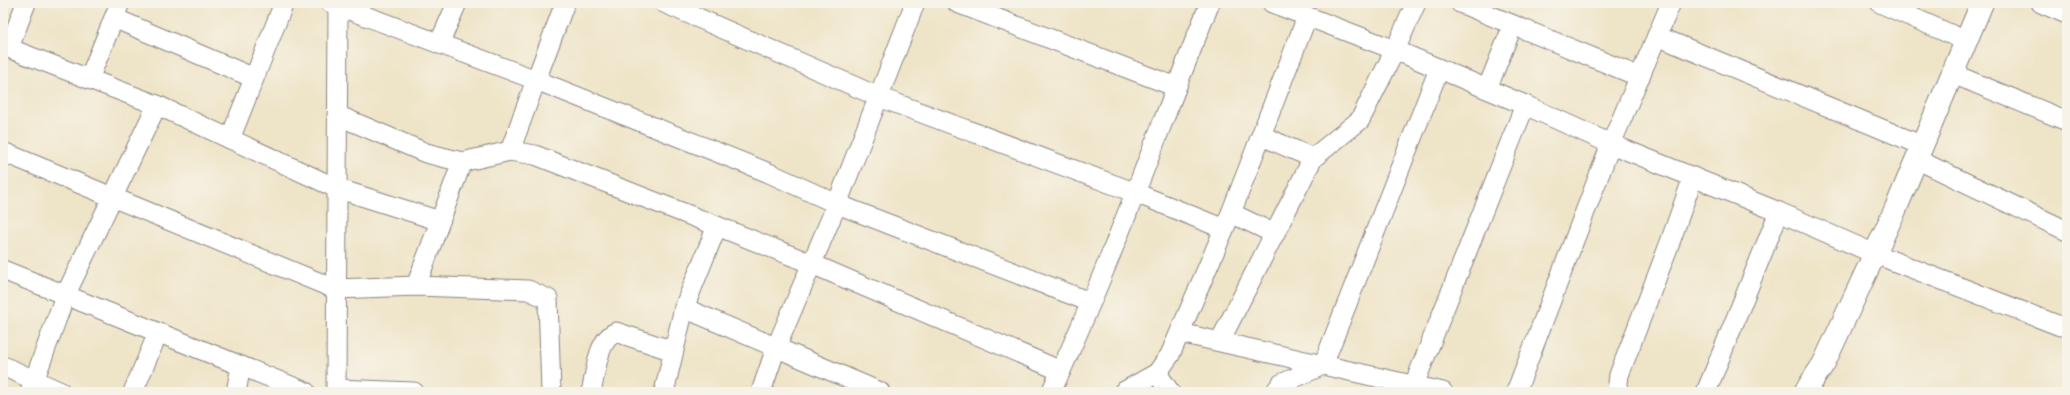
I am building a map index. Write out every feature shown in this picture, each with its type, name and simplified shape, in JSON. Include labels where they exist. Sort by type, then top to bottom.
[{"type":"main road","points":[[1805,392],[1824,363],[1921,153],[1982,3]]},
{"type":"street","points":[[26,3],[6,47],[157,105],[336,188],[440,221]]},
{"type":"street","points":[[230,139],[284,3]]},
{"type":"street","points":[[439,44],[457,3]]},
{"type":"street","points":[[510,151],[565,3]]},
{"type":"street","points":[[664,3],[880,97],[1136,193],[1275,234]]},
{"type":"street","points":[[761,392],[776,348],[837,204],[880,97],[915,3]]},
{"type":"street","points":[[957,3],[1176,87]]},
{"type":"street","points":[[1051,392],[1136,193],[1210,3]]},
{"type":"street","points":[[1272,3],[1395,50],[1611,144],[1778,212],[1875,254],[2060,326],[2067,325]]},
{"type":"street","points":[[1220,341],[1313,158],[1360,120],[1395,50],[1416,3]]},
{"type":"street","points":[[1460,3],[1640,77]]},
{"type":"street","points":[[1516,392],[1611,144],[1671,3]]},
{"type":"street","points":[[1880,3],[1966,41]]},
{"type":"street","points":[[2041,3],[2067,14]]},
{"type":"street","points":[[414,392],[336,391],[335,289],[337,116],[344,6],[439,44],[536,80],[769,174],[837,204],[1090,302]]},
{"type":"street","points":[[89,79],[117,10],[254,78]]},
{"type":"street","points":[[1123,392],[1157,373],[1170,355],[1228,221],[1308,17]]},
{"type":"street","points":[[1487,89],[1513,25]]},
{"type":"street","points":[[1657,36],[1921,153],[2067,231]]},
{"type":"street","points":[[1275,392],[1281,384],[1323,365],[1439,69]]},
{"type":"street","points":[[1953,74],[2067,121]]},
{"type":"street","points":[[33,386],[65,296],[157,105]]},
{"type":"street","points":[[1414,385],[1524,105]]},
{"type":"street","points":[[337,116],[426,153],[462,162],[510,151],[535,155],[812,264],[1061,371]]},
{"type":"street","points":[[1262,136],[1313,158]]},
{"type":"street","points":[[3,152],[335,289],[416,286],[528,290],[546,297],[548,299],[551,392]]},
{"type":"street","points":[[416,286],[462,162]]},
{"type":"street","points":[[1617,392],[1619,375],[1669,245],[1693,177]]},
{"type":"street","points":[[1706,392],[1778,212]]},
{"type":"street","points":[[664,392],[684,308],[717,226]]},
{"type":"street","points":[[3,270],[306,392]]},
{"type":"street","points":[[684,308],[880,392]]},
{"type":"street","points":[[591,392],[603,344],[610,334],[616,332],[673,351]]},
{"type":"street","points":[[133,392],[158,333]]},
{"type":"street","points":[[1180,333],[1443,392]]},
{"type":"street","points":[[3,366],[33,386],[61,392]]},
{"type":"street","points":[[236,392],[241,366]]},
{"type":"street","points":[[1157,373],[1170,392]]}]
